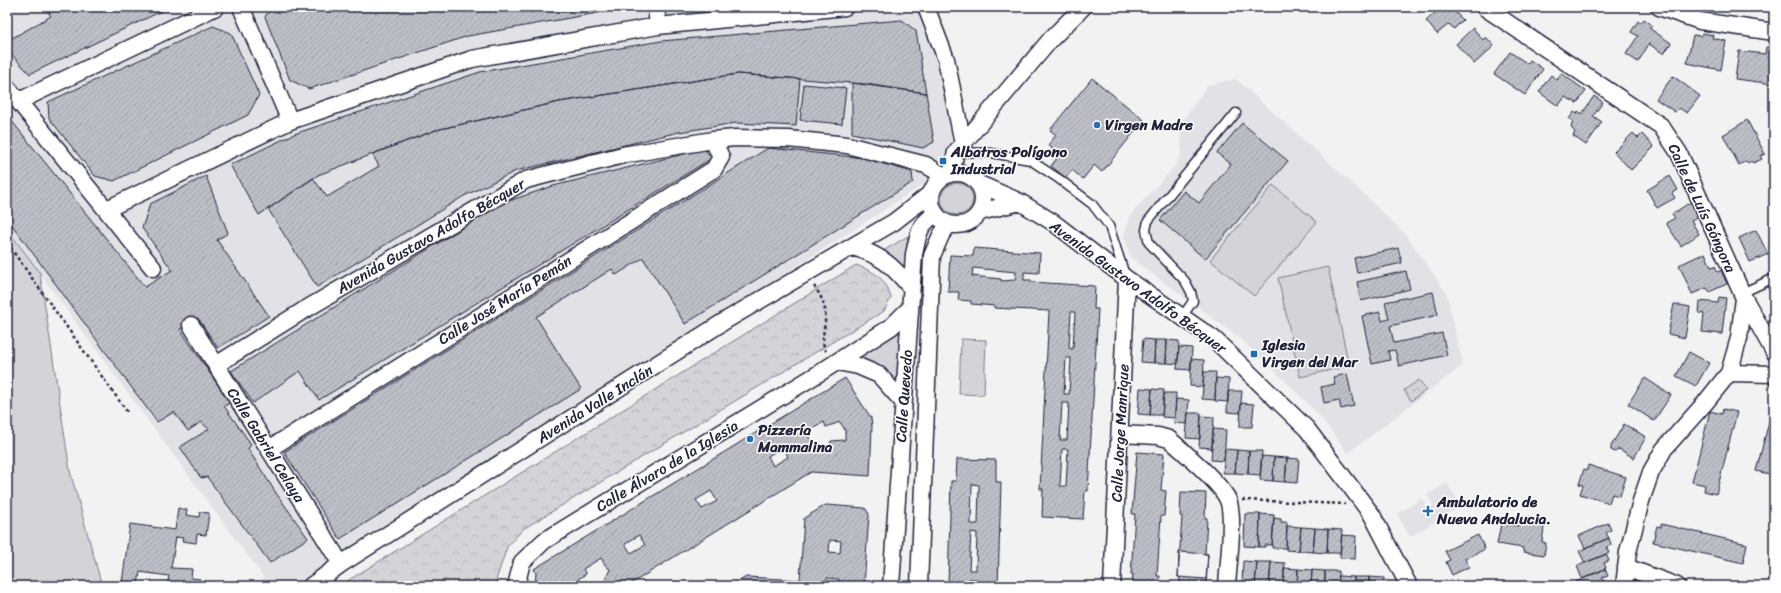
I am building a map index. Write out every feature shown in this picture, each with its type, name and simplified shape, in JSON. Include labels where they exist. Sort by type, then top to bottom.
[{"type":"street","points":[[19,101],[216,7]]},
{"type":"street","points":[[241,7],[290,121]]},
{"type":"street","points":[[656,7],[658,26]]},
{"type":"street","points":[[107,210],[290,121],[472,59],[658,26],[844,7]]},
{"type":"street","points":[[926,7],[946,59],[960,148]]},
{"type":"street","points":[[947,175],[960,148],[1051,39],[1083,7]]},
{"type":"street","name":"Calle de Luís Góngora","points":[[1484,7],[1661,126],[1680,153],[1743,295],[1774,352]]},
{"type":"street","points":[[1659,7],[1700,21],[1774,32]]},
{"type":"street","points":[[7,87],[153,268]]},
{"type":"street","name":"Avenida Gustavo Adolfo Bécquer","points":[[216,365],[301,312],[526,180],[623,155],[735,138],[788,139],[847,145],[926,165],[947,175]]},
{"type":"street","name":"Calle José María Pemán","points":[[269,449],[714,169],[720,157],[714,140]]},
{"type":"street","points":[[960,173],[968,175],[977,183],[983,194],[983,203],[980,212],[967,224],[958,226],[949,224],[941,220],[934,212],[931,193],[937,182],[947,175],[960,173]]},
{"type":"street","name":"Avenida Gustavo Adolfo Bécquer","points":[[977,183],[1020,202],[1054,224],[1127,280],[1214,339],[1306,429],[1372,515],[1409,586]]},
{"type":"street","name":"Avenida Valle Inclán","points":[[311,586],[341,564],[721,324],[894,222],[931,193]]},
{"type":"street","points":[[980,212],[1020,202]]},
{"type":"street","name":"Avenida Valle Inclán","points":[[894,222],[934,212]]},
{"type":"street","name":"Calle Quevedo","points":[[891,586],[914,254],[924,222],[934,212]]},
{"type":"street","name":"Calle Quevedo","points":[[919,586],[932,256],[941,235],[949,224]]},
{"type":"street","points":[[852,247],[869,251],[886,261],[900,274],[911,288]]},
{"type":"street","name":"Calle Jorge Manrique","points":[[1112,586],[1127,280]]},
{"type":"street","points":[[1624,586],[1628,552],[1641,501],[1651,472],[1664,449],[1705,403],[1729,373],[1739,338],[1743,295]]},
{"type":"street","name":"Calle Álvaro de la Iglesia","points":[[516,586],[522,562],[544,541],[835,363],[891,327],[909,309]]},
{"type":"street","name":"Calle Gabriel Celaya","points":[[192,325],[341,564]]},
{"type":"street","points":[[835,363],[858,366],[879,375],[903,402]]},
{"type":"street","points":[[1729,373],[1774,374]]},
{"type":"street","points":[[1120,434],[1158,436],[1169,439],[1217,485],[1228,500],[1231,514],[1227,586]]},
{"type":"street","points":[[332,586],[341,564]]},
{"type":"street","points":[[1626,567],[1677,586]]},
{"type":"lane","points":[[1182,317],[1193,301],[1191,292],[1185,281],[1149,243],[1146,230],[1148,221],[1236,114]]},
{"type":"lane","points":[[960,148],[1030,160],[1059,179],[1092,204],[1109,226],[1127,280]]},
{"type":"lane","points":[[1743,295],[1774,278]]},
{"type":"path","points":[[7,243],[128,413]]},
{"type":"path","points":[[808,273],[825,310],[826,325],[822,345],[835,363]]},
{"type":"path","points":[[1228,500],[1364,505]]},
{"type":"shaded area","points":[[7,7],[920,7],[944,59],[956,140],[935,177],[302,586],[270,586],[7,229]]},
{"type":"shaded area","points":[[1236,79],[1355,186],[1406,235],[1446,292],[1463,365],[1348,453],[1317,413],[1271,367],[1237,336],[1131,258],[1124,235],[1132,213],[1176,165],[1182,152],[1181,137],[1178,127],[1208,85]]},
{"type":"shaded area","name":"Ambulatorio de Nueva Andalucia.","points":[[1447,483],[1461,506],[1410,537],[1397,514],[1423,498],[1428,508],[1433,505],[1427,495]]},
{"type":"green space","points":[[957,183],[968,188],[973,199],[968,210],[957,215],[946,210],[941,199],[946,188]]},
{"type":"green space","points":[[1273,185],[1317,222],[1254,296],[1210,260]]},
{"type":"green space","points":[[7,229],[40,273],[70,471],[102,586],[7,586]]},
{"type":"green space","points":[[908,236],[904,270],[883,251]]},
{"type":"green space","points":[[856,265],[874,273],[886,285],[891,298],[884,311],[523,529],[507,547],[494,586],[344,583]]},
{"type":"green space","points":[[1328,267],[1349,366],[1300,377],[1278,278]]},
{"type":"green space","points":[[900,332],[897,383],[888,373],[879,367],[857,358]]},
{"type":"green space","points":[[961,339],[986,340],[984,395],[959,394]]},
{"type":"green space","points":[[1419,380],[1426,390],[1411,401],[1404,390]]},
{"type":"building","points":[[44,7],[170,7],[30,74],[7,50],[7,41],[51,16]]},
{"type":"building","points":[[271,7],[622,7],[620,9],[468,36],[309,89],[290,80],[265,17]]},
{"type":"building","points":[[1431,7],[1456,7],[1458,9],[1455,12],[1463,20],[1454,29],[1449,24],[1437,34],[1426,21],[1435,13]]},
{"type":"building","points":[[1644,19],[1652,25],[1649,28],[1671,43],[1664,54],[1649,44],[1638,62],[1626,54],[1638,36],[1631,32],[1638,21],[1641,23]]},
{"type":"building","points":[[902,20],[916,31],[926,93],[865,84],[738,74],[559,102],[436,130],[318,175],[259,215],[230,165],[294,134],[480,72],[661,41]]},
{"type":"building","points":[[213,26],[231,33],[259,95],[248,115],[114,181],[95,176],[49,118],[48,102]]},
{"type":"building","points":[[1473,28],[1483,40],[1486,37],[1494,46],[1474,64],[1456,44]]},
{"type":"building","points":[[1702,33],[1713,35],[1712,38],[1726,41],[1721,70],[1687,63],[1693,35],[1701,36]]},
{"type":"building","points":[[1766,47],[1774,48],[1774,84],[1735,79],[1739,51],[1765,54]]},
{"type":"building","points":[[1510,52],[1528,64],[1530,60],[1543,69],[1525,95],[1494,74]]},
{"type":"building","points":[[1561,73],[1586,91],[1577,103],[1565,97],[1558,106],[1539,92],[1551,75],[1557,80]]},
{"type":"building","points":[[738,74],[800,79],[796,126],[736,123],[679,132],[516,171],[464,196],[317,287],[268,209],[313,178],[327,197],[379,166],[372,154],[436,130],[559,102]]},
{"type":"building","points":[[1673,76],[1700,96],[1687,113],[1679,108],[1675,112],[1656,99]]},
{"type":"building","name":"Virgen Madre","points":[[1092,78],[1144,120],[1102,172],[1094,165],[1083,179],[1072,170],[1066,178],[1051,166],[1057,158],[1052,154],[1052,148],[1048,145],[1056,135],[1050,130]]},
{"type":"building","points":[[852,83],[926,93],[934,142],[923,148],[852,133]]},
{"type":"building","points":[[804,84],[846,88],[842,124],[800,120]]},
{"type":"building","points":[[1594,96],[1603,102],[1593,116],[1602,122],[1586,145],[1573,136],[1575,132],[1571,125],[1574,122],[1569,119],[1574,112],[1577,114],[1578,111],[1582,114]]},
{"type":"building","points":[[7,115],[145,287],[172,270],[142,228],[150,204],[206,176],[228,233],[217,240],[269,316],[218,348],[198,318],[180,329],[230,403],[224,406],[251,444],[248,449],[276,493],[308,538],[270,563],[207,477],[201,478],[180,447],[209,429],[201,422],[188,431],[174,412],[157,422],[7,218]]},
{"type":"building","points":[[1747,120],[1765,154],[1760,156],[1762,159],[1753,163],[1751,161],[1748,163],[1746,161],[1739,165],[1723,135]]},
{"type":"building","points":[[1242,123],[1288,161],[1205,259],[1160,220],[1184,191],[1199,203],[1231,164],[1217,153]]},
{"type":"building","points":[[1633,133],[1638,138],[1642,134],[1654,147],[1631,170],[1614,152]]},
{"type":"building","points":[[768,148],[863,158],[912,172],[913,182],[685,324],[643,258],[616,275],[612,269],[536,317],[581,389],[340,539],[284,452]]},
{"type":"building","points":[[704,149],[712,158],[319,400],[300,371],[253,403],[231,371],[503,203],[553,186]]},
{"type":"building","points":[[1670,176],[1678,190],[1672,193],[1675,198],[1657,208],[1647,190]]},
{"type":"building","points":[[1691,202],[1697,218],[1691,221],[1699,234],[1681,246],[1666,223],[1675,218],[1672,214]]},
{"type":"building","points":[[1756,230],[1768,254],[1750,262],[1739,238]]},
{"type":"building","points":[[974,248],[1040,253],[1039,273],[1024,272],[1024,280],[1031,280],[1031,282],[1095,286],[1094,309],[1098,309],[1088,491],[1085,491],[1083,519],[1042,517],[1043,489],[1040,489],[1049,311],[994,308],[995,306],[971,304],[971,301],[958,300],[959,292],[948,292],[950,255],[973,256]],"holes":[[[973,268],[1016,272],[1015,280],[1001,281],[1001,279],[972,276]],[[1071,312],[1075,312],[1073,349],[1069,348]],[[1066,358],[1071,358],[1069,394],[1064,394]],[[1062,403],[1069,403],[1067,440],[1060,440]],[[1062,449],[1068,449],[1066,486],[1060,486]]]},
{"type":"building","points":[[1398,248],[1402,263],[1357,273],[1354,258]]},
{"type":"building","points":[[1705,253],[1711,267],[1715,266],[1718,272],[1721,270],[1727,284],[1709,292],[1707,288],[1692,294],[1679,265]]},
{"type":"building","points":[[1406,271],[1410,289],[1361,301],[1357,282]]},
{"type":"building","points":[[1774,282],[1774,301],[1767,286]]},
{"type":"building","points":[[1433,292],[1438,315],[1390,326],[1394,343],[1442,333],[1447,355],[1399,366],[1395,350],[1388,351],[1390,360],[1372,364],[1362,316],[1380,312],[1382,321],[1389,319],[1385,302]]},
{"type":"building","points":[[1719,297],[1726,298],[1722,334],[1702,332],[1704,314],[1699,313],[1700,301],[1718,303]]},
{"type":"building","points":[[1674,304],[1690,307],[1685,338],[1668,334]]},
{"type":"building","points":[[1143,339],[1155,340],[1154,363],[1141,362]]},
{"type":"building","points":[[1155,340],[1167,340],[1166,363],[1154,363]]},
{"type":"building","points":[[1167,340],[1179,341],[1178,364],[1166,363]]},
{"type":"building","points":[[1179,347],[1192,348],[1191,370],[1177,369]]},
{"type":"building","points":[[1689,352],[1709,363],[1696,386],[1676,376]]},
{"type":"building","points":[[1191,359],[1204,360],[1203,387],[1190,386]]},
{"type":"building","points":[[1204,372],[1216,372],[1215,400],[1202,399]]},
{"type":"building","points":[[1347,374],[1354,406],[1341,409],[1339,400],[1324,403],[1321,387],[1335,384],[1333,377]]},
{"type":"building","points":[[845,378],[871,418],[870,476],[811,472],[632,583],[630,586],[594,586],[595,584],[605,581],[610,569],[601,558],[583,569],[586,574],[578,579],[579,582],[576,584],[577,586],[535,586],[536,573],[534,569]],"holes":[[[824,422],[826,427],[840,422],[845,430],[845,440],[831,441],[830,447],[812,446],[811,440],[806,433]],[[783,447],[788,457],[773,466],[768,456]],[[711,491],[717,501],[702,509],[696,500]],[[639,535],[645,545],[631,553],[625,544]]]},
{"type":"building","points":[[1216,378],[1229,379],[1228,402],[1215,401]]},
{"type":"building","points":[[1645,378],[1671,395],[1654,421],[1628,404]]},
{"type":"building","points":[[1140,388],[1152,389],[1150,415],[1138,414]]},
{"type":"building","points":[[1152,389],[1164,390],[1162,415],[1150,415]]},
{"type":"building","points":[[1228,391],[1242,391],[1240,413],[1227,412]]},
{"type":"building","points":[[1164,393],[1176,393],[1175,418],[1162,417]]},
{"type":"building","points":[[1176,399],[1189,400],[1187,424],[1174,423]]},
{"type":"building","points":[[1241,403],[1254,404],[1252,427],[1240,427]]},
{"type":"building","points":[[1774,403],[1774,470],[1770,469],[1769,474],[1756,471]]},
{"type":"building","points":[[1723,409],[1737,412],[1716,494],[1704,491],[1705,485],[1692,482],[1710,411],[1722,414]]},
{"type":"building","points":[[1188,413],[1201,413],[1200,439],[1186,438]]},
{"type":"building","points":[[1201,416],[1214,417],[1212,448],[1199,447]]},
{"type":"building","points":[[1624,424],[1646,437],[1634,458],[1619,449],[1615,452],[1611,450],[1611,446]]},
{"type":"building","points":[[1213,429],[1226,430],[1224,461],[1211,460]]},
{"type":"building","points":[[1225,449],[1237,450],[1235,473],[1223,473]]},
{"type":"building","points":[[1237,450],[1249,451],[1248,474],[1235,473]]},
{"type":"building","points":[[1249,451],[1262,451],[1260,475],[1248,474]]},
{"type":"building","points":[[1137,452],[1164,454],[1161,490],[1166,491],[1164,516],[1161,516],[1157,576],[1160,576],[1159,586],[1132,586],[1133,574],[1131,574],[1135,514],[1132,514]]},
{"type":"building","points":[[1262,456],[1274,457],[1273,481],[1260,480]]},
{"type":"building","points":[[1274,457],[1287,458],[1285,482],[1273,481]]},
{"type":"building","points":[[1287,458],[1299,459],[1297,483],[1285,482]]},
{"type":"building","points":[[957,459],[996,460],[996,482],[1001,482],[998,586],[976,586],[976,579],[969,579],[969,586],[948,586],[951,481],[956,481]],"holes":[[[972,484],[979,485],[978,524],[971,524]],[[971,532],[977,533],[976,570],[969,570]]]},
{"type":"building","points":[[1588,465],[1626,477],[1620,496],[1612,494],[1609,503],[1580,494],[1583,485],[1579,484],[1584,469],[1587,470]]},
{"type":"building","points":[[1181,492],[1206,493],[1205,518],[1207,518],[1205,554],[1208,554],[1206,586],[1180,586],[1180,578],[1178,577],[1182,516],[1180,516]]},
{"type":"building","points":[[826,505],[865,508],[869,514],[864,586],[838,586],[839,579],[827,578],[826,586],[731,586],[746,577],[800,580],[804,518]],"holes":[[[830,540],[841,541],[840,553],[829,552]]]},
{"type":"building","points":[[178,508],[187,510],[186,515],[199,517],[200,512],[209,513],[206,535],[197,534],[196,543],[182,541],[183,538],[176,537],[171,568],[192,569],[191,578],[200,579],[199,586],[167,586],[169,576],[140,572],[138,585],[122,583],[130,524],[175,530]]},
{"type":"building","points":[[1245,514],[1260,514],[1259,547],[1244,546]]},
{"type":"building","points":[[1260,514],[1274,515],[1272,545],[1265,545],[1265,547],[1259,547]]},
{"type":"building","points":[[1519,516],[1545,520],[1542,542],[1546,543],[1544,555],[1523,552],[1523,548],[1497,544],[1501,524],[1518,526]]},
{"type":"building","points":[[1274,518],[1281,519],[1281,522],[1287,522],[1286,548],[1272,548]]},
{"type":"building","points":[[1608,523],[1611,530],[1606,533],[1609,538],[1585,548],[1579,536]]},
{"type":"building","points":[[1661,524],[1747,544],[1743,563],[1653,542],[1657,526],[1661,527]]},
{"type":"building","points":[[1287,526],[1301,527],[1299,551],[1286,550]]},
{"type":"building","points":[[1301,527],[1315,528],[1313,552],[1299,551]]},
{"type":"building","points":[[1315,528],[1328,529],[1327,553],[1313,552]]},
{"type":"building","points":[[1328,529],[1342,530],[1340,553],[1327,553]]},
{"type":"building","points":[[1342,535],[1356,536],[1355,559],[1340,558]]},
{"type":"building","points":[[1478,535],[1485,549],[1465,559],[1469,567],[1452,575],[1446,562],[1450,560],[1445,551]]},
{"type":"building","points":[[1609,538],[1611,545],[1606,547],[1609,553],[1585,563],[1579,551]]},
{"type":"building","points":[[1179,552],[1208,554],[1206,579],[1178,577]]},
{"type":"building","points":[[1606,554],[1609,561],[1604,563],[1606,568],[1582,579],[1577,566]]},
{"type":"building","points":[[1243,561],[1257,562],[1255,585],[1242,585]]},
{"type":"building","points":[[1257,562],[1271,562],[1269,586],[1255,585]]},
{"type":"building","points":[[1271,562],[1285,563],[1283,586],[1269,586]]},
{"type":"building","points":[[1284,568],[1298,569],[1297,586],[1283,586]]},
{"type":"building","points":[[1298,569],[1312,570],[1311,586],[1297,586]]},
{"type":"building","points":[[1605,569],[1608,576],[1602,578],[1605,583],[1599,586],[1577,586],[1576,582]]},
{"type":"building","points":[[1312,570],[1325,571],[1325,586],[1311,586]]},
{"type":"building","points":[[1325,571],[1339,571],[1338,586],[1325,586]]},
{"type":"building","points":[[1339,576],[1354,577],[1354,586],[1338,586]]},
{"type":"building","points":[[1354,577],[1369,577],[1369,586],[1354,586]]},
{"type":"building","points":[[1369,577],[1384,578],[1384,586],[1369,586]]},
{"type":"place","name":"Virgen Madre","points":[[1097,125]]},
{"type":"place","name":"Albatros Polígono Industrial","points":[[943,161]]},
{"type":"place","name":"Iglesia Virgen del Mar","points":[[1254,354]]},
{"type":"place","name":"Pizzería Mammalina","points":[[750,439]]},
{"type":"place","name":"Ambulatorio de Nueva Andalucia.","points":[[1428,511]]}]
